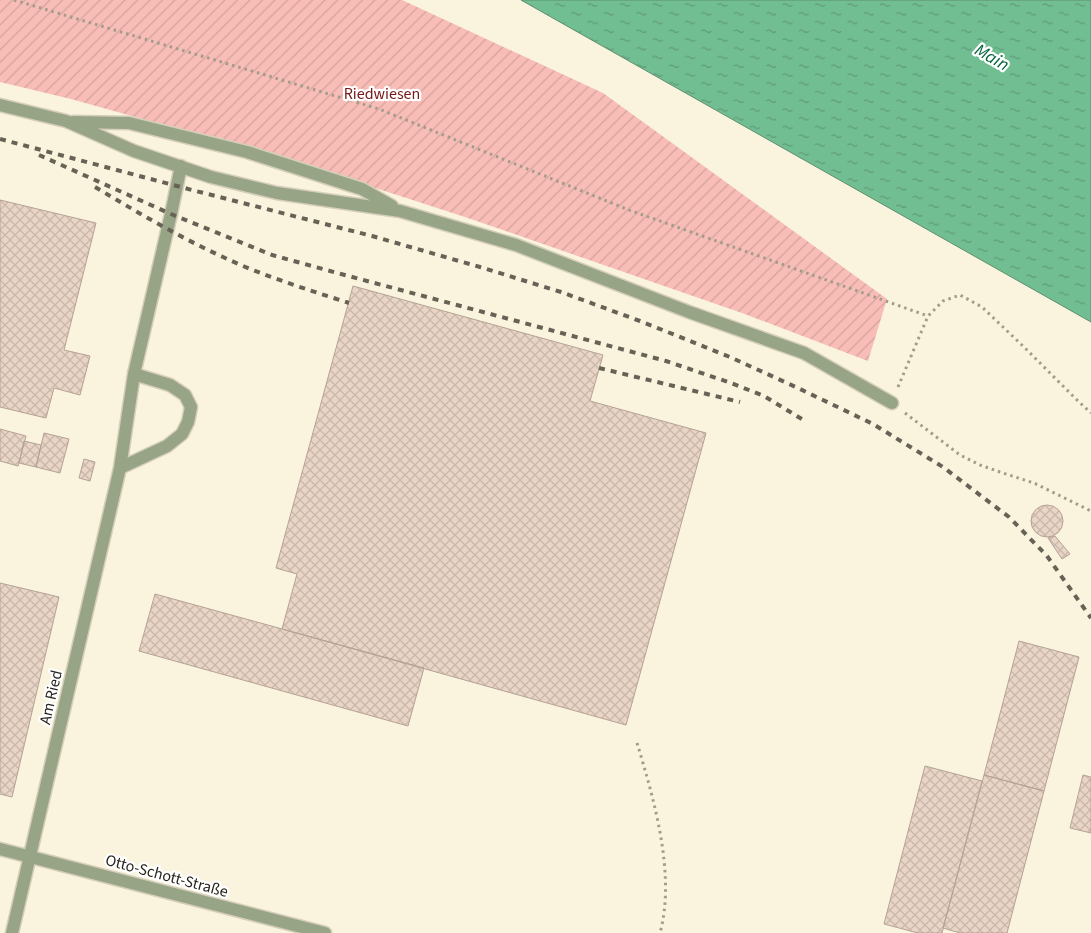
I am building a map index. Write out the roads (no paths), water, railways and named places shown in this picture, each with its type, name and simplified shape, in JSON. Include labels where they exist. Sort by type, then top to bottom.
[{"type":"street","points":[[0,105],[66,121],[134,151],[211,176],[276,193],[400,211],[516,245],[689,312],[804,353],[892,403]]},
{"type":"street","points":[[66,121],[129,123],[247,152],[362,189],[400,211]]},
{"type":"street","name":"Am Ried","points":[[12,933],[120,468],[134,374],[181,166]]},
{"type":"street","points":[[120,468],[167,446],[182,434],[192,407],[185,395],[170,385],[134,374]]},
{"type":"street","name":"Otto-Schott-Straße","points":[[0,849],[325,933]]},
{"type":"water","name":"Main","points":[[521,0],[1091,0],[1091,322],[551,17]]},
{"type":"railway","points":[[0,139],[372,236],[480,267],[561,292],[730,357],[873,424],[943,467],[1009,517],[1047,556],[1091,618]]},
{"type":"railway","points":[[39,155],[171,214],[272,255],[666,361],[764,396],[805,421]]},
{"type":"railway","points":[[95,187],[174,233],[238,264],[349,303]]},
{"type":"railway","points":[[599,368],[740,402]]},
{"type":"park label","name":"Riedwiesen","points":[[382,93]]}]
